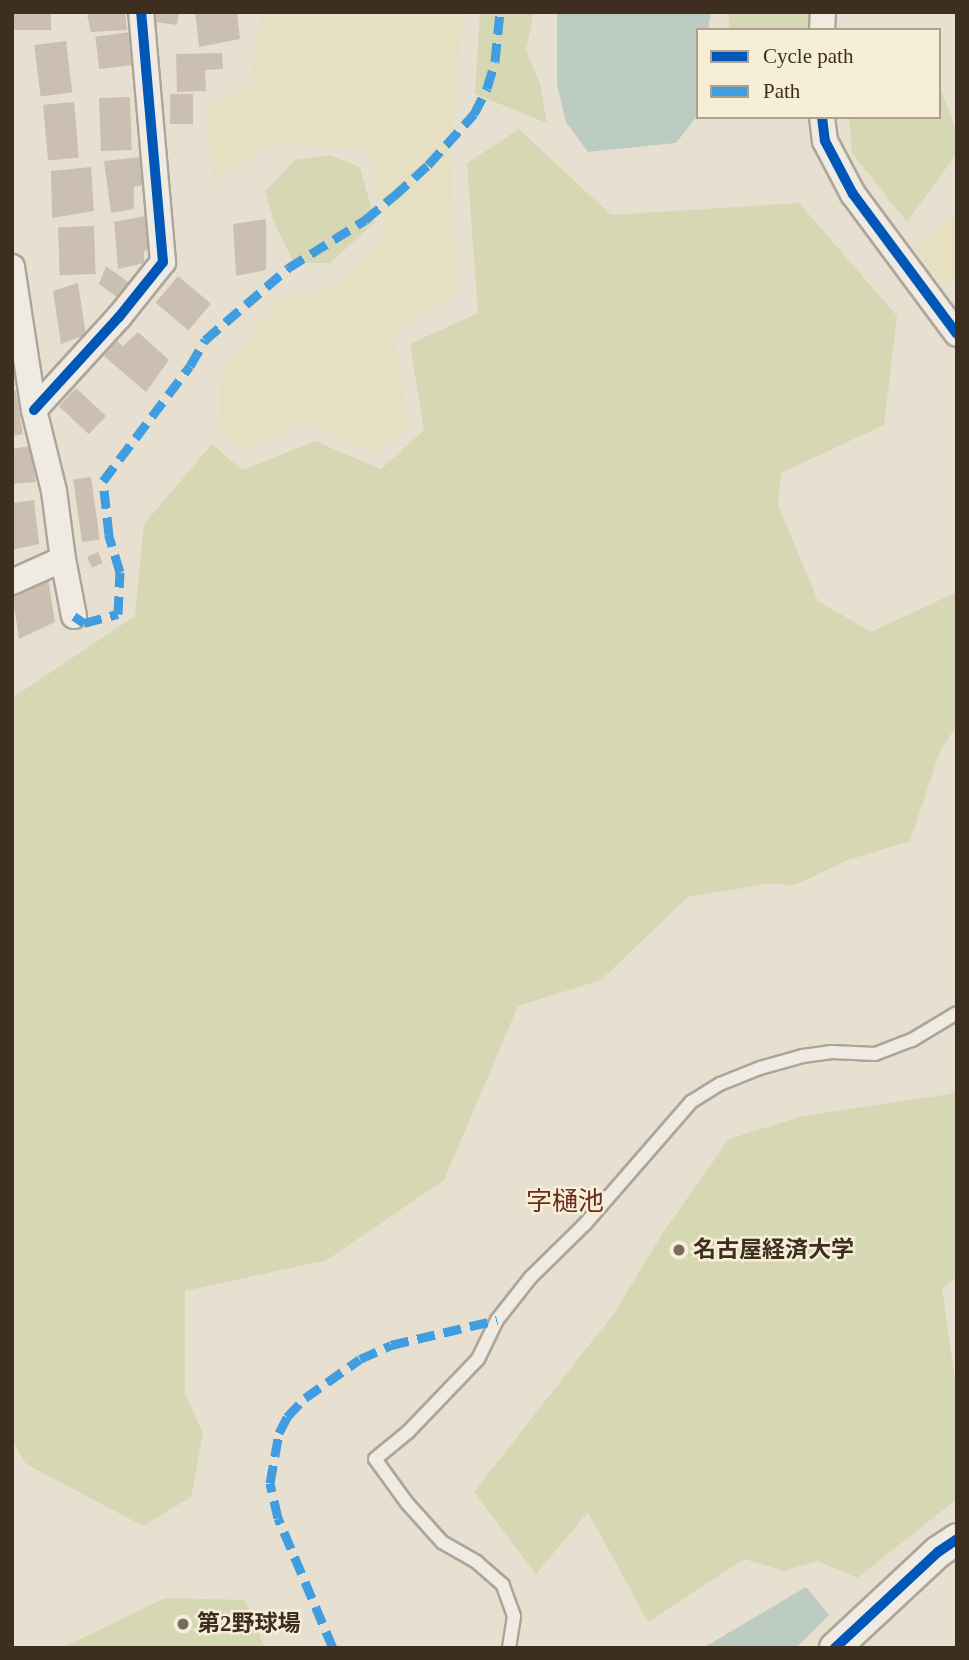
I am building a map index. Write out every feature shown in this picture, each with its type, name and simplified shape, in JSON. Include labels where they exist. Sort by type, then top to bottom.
[{"type":"street","points":[[34,410],[119,317],[163,262],[141,12]]},
{"type":"street","points":[[822,119],[825,141],[853,194],[957,334]]},
{"type":"street","points":[[12,267],[34,410],[54,491],[74,616]]},
{"type":"street","points":[[12,582],[63,559]]},
{"type":"street","points":[[835,1648],[907,1580],[957,1539]]},
{"type":"lane","points":[[509,1648],[514,1616],[503,1585],[477,1562],[442,1542],[407,1503],[375,1459],[408,1432],[478,1359],[496,1320],[531,1277],[584,1224],[691,1102],[720,1084],[792,1059],[832,1052],[875,1054],[912,1040],[957,1013]]},
{"type":"shaded area","points":[[262,12],[464,12],[450,141],[457,292],[394,332],[409,428],[373,453],[308,420],[244,452],[219,433],[221,372],[280,300],[326,291],[388,233],[367,148],[271,144],[213,182],[206,109],[250,82]]},
{"type":"shaded area","points":[[557,12],[711,12],[708,28],[696,28],[696,118],[676,143],[588,152],[566,122],[557,85]]},
{"type":"shaded area","points":[[957,214],[957,276],[945,287],[913,246]]},
{"type":"shaded area","points":[[806,1587],[829,1615],[796,1648],[703,1648]]},
{"type":"green space","points":[[480,12],[534,12],[526,50],[540,84],[547,123],[475,94]]},
{"type":"green space","points":[[729,12],[823,12],[823,28],[729,28]]},
{"type":"green space","points":[[941,89],[957,133],[957,153],[907,222],[852,153],[849,119],[941,119]]},
{"type":"green space","points":[[519,129],[611,215],[799,203],[897,316],[884,425],[781,473],[778,505],[818,601],[871,632],[957,592],[957,725],[940,751],[910,841],[845,861],[796,885],[767,884],[688,897],[601,980],[518,1006],[444,1180],[327,1260],[185,1291],[185,1393],[203,1434],[191,1497],[143,1526],[26,1464],[12,1440],[12,698],[135,616],[144,524],[212,444],[242,470],[315,441],[381,469],[424,430],[410,344],[478,313],[467,163]]},
{"type":"green space","points":[[330,155],[360,167],[375,222],[330,263],[294,263],[274,222],[265,191],[295,160]]},
{"type":"green space","points":[[957,1089],[957,1277],[942,1288],[957,1394],[957,1499],[857,1578],[818,1561],[784,1571],[744,1559],[648,1622],[588,1512],[536,1574],[474,1492],[615,1312],[664,1231],[729,1139],[803,1116],[950,1094]]},
{"type":"green space","name":"第2野球場","points":[[165,1598],[245,1600],[265,1648],[62,1648]]},
{"type":"building","points":[[14,12],[51,12],[51,30],[14,30]]},
{"type":"building","points":[[125,12],[127,30],[91,32],[87,15]]},
{"type":"building","points":[[157,12],[179,12],[177,25],[155,22]]},
{"type":"building","points":[[195,12],[237,12],[240,39],[199,47]]},
{"type":"building","points":[[131,32],[135,65],[99,69],[95,36]]},
{"type":"building","points":[[66,41],[72,93],[41,97],[34,45]]},
{"type":"building","points":[[222,53],[223,69],[205,70],[206,91],[177,92],[176,54]]},
{"type":"building","points":[[170,94],[193,94],[193,124],[170,124]]},
{"type":"building","points":[[130,97],[132,150],[101,151],[99,98]]},
{"type":"building","points":[[74,102],[79,158],[48,160],[43,105]]},
{"type":"building","points":[[141,157],[144,185],[134,187],[134,209],[111,213],[104,161]]},
{"type":"building","points":[[91,167],[94,211],[52,218],[51,171]]},
{"type":"building","points":[[150,215],[151,248],[144,251],[144,263],[118,269],[114,222]]},
{"type":"building","points":[[266,219],[266,270],[236,276],[233,224]]},
{"type":"building","points":[[94,226],[96,274],[60,275],[58,227]]},
{"type":"building","points":[[106,266],[128,282],[118,298],[99,284]]},
{"type":"building","points":[[178,276],[211,304],[188,330],[156,303]]},
{"type":"building","points":[[78,283],[86,335],[61,344],[53,291]]},
{"type":"building","points":[[138,332],[169,360],[146,392],[104,356],[117,341],[123,346]]},
{"type":"building","points":[[76,388],[106,416],[89,434],[59,406]]},
{"type":"building","points":[[16,390],[23,434],[12,436],[12,391]]},
{"type":"building","points":[[30,446],[36,482],[12,484],[12,449]]},
{"type":"building","points":[[91,477],[100,539],[82,542],[73,480]]},
{"type":"building","points":[[34,500],[39,544],[12,550],[12,503]]},
{"type":"building","points":[[98,552],[103,563],[92,568],[87,557]]},
{"type":"building","points":[[48,579],[55,622],[19,639],[12,592]]},
{"type":"marked path","points":[[74,616],[84,623],[118,614],[120,572],[109,535],[103,481],[190,366],[205,340],[288,268],[365,220],[394,196],[428,165],[474,114],[487,88],[495,61],[500,12]]},
{"type":"marked path","points":[[333,1648],[278,1518],[270,1483],[279,1433],[287,1417],[305,1398],[360,1359],[391,1345],[497,1320]]},
{"type":"cycle path","points":[[34,410],[119,317],[163,262],[141,12]]},
{"type":"cycle path","points":[[822,119],[825,141],[853,194],[957,334]]},
{"type":"cycle path","points":[[835,1648],[938,1552],[957,1539]]},
{"type":"place","name":"名古屋経済大学","points":[[679,1250]]},
{"type":"place","name":"第2野球場","points":[[183,1624]]},
{"type":"district","name":"字樋池","points":[[565,1202]]}]
